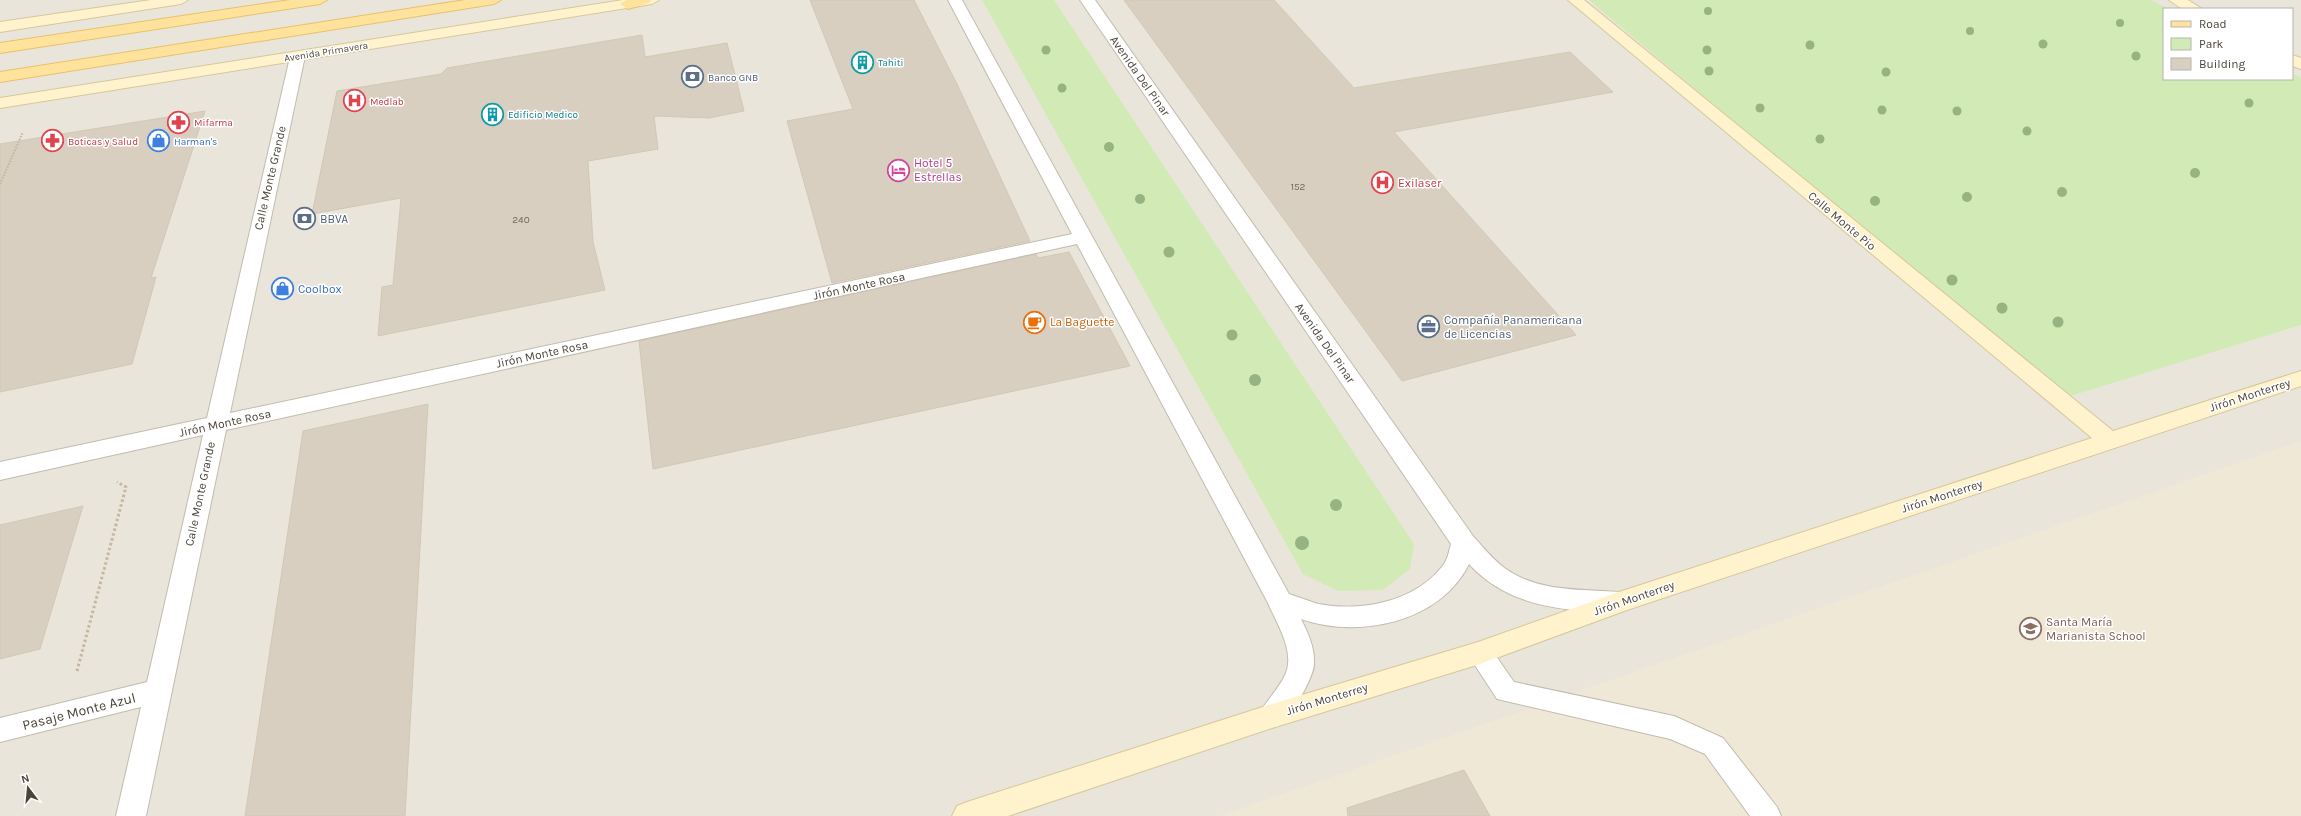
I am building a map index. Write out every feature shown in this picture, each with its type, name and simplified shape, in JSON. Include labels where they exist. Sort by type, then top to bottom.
[{"type":"main road","points":[[0,48],[320,0]]},
{"type":"main road","points":[[0,77],[494,0]]},
{"type":"main road","points":[[628,4],[644,0]]},
{"type":"street","points":[[0,27],[181,0]]},
{"type":"street","name":"Avenida Primavera","points":[[0,103],[652,0]]},
{"type":"street","points":[[955,0],[1280,601],[1300,647],[1301,666],[1293,685],[1272,716]]},
{"type":"street","name":"Avenida Del Pinar","points":[[1087,0],[1464,543],[1497,576],[1522,590],[1558,598],[1619,602]]},
{"type":"street","name":"Calle Monte Pio","points":[[1575,0],[2110,441]]},
{"type":"street","points":[[2176,0],[2192,8]]},
{"type":"street","name":"Calle Monte Grande","points":[[130,816],[159,691],[215,425],[297,56]]},
{"type":"street","name":"Jirón Monte Rosa","points":[[0,471],[1084,237]]},
{"type":"street","name":"Jirón Monterrey","points":[[967,816],[1272,716],[1480,653],[1619,602],[2301,378]]},
{"type":"street","points":[[1280,601],[1319,614],[1359,617],[1398,610],[1430,594],[1453,571],[1464,543]]},
{"type":"street","name":"Pasaje Monte Azul","points":[[0,730],[159,691]]},
{"type":"lane","points":[[1480,653],[1506,691],[1674,728],[1714,746],[1767,816]]},
{"type":"path","points":[[0,184],[24,130]]},
{"type":"path","points":[[66,714],[126,487],[112,479]]},
{"type":"shaded area","points":[[0,0],[2301,0],[2301,816],[0,816]]},
{"type":"shaded area","name":"Santa María Marianista School","points":[[2301,441],[2301,816],[1219,816]]},
{"type":"green space","points":[[982,0],[1054,0],[1414,544],[1410,569],[1383,590],[1338,591],[1303,574]]},
{"type":"green space","points":[[1589,0],[2151,0],[2167,8],[2163,8],[2163,80],[2293,80],[2293,74],[2301,78],[2301,325],[2064,398]]},
{"type":"building","name":"Hotel 5 Estrellas","points":[[810,0],[914,0],[957,84],[1030,241],[832,283],[787,121],[853,109]]},
{"type":"building","points":[[1124,0],[1274,0],[1354,88],[1570,52],[1613,92],[1394,132],[1576,335],[1402,381]]},
{"type":"building","points":[[642,35],[645,57],[727,43],[744,111],[709,118],[654,116],[658,149],[588,161],[593,242],[605,290],[378,336],[382,287],[393,285],[401,198],[312,214],[337,91],[441,74],[447,68]]},
{"type":"building","points":[[205,111],[151,278],[156,277],[132,364],[0,392],[0,144]]},
{"type":"building","points":[[1069,252],[1130,366],[653,469],[639,341],[1036,254],[1038,258]]},
{"type":"building","points":[[428,404],[405,816],[245,816],[303,431]]},
{"type":"building","points":[[83,506],[40,649],[0,659],[0,525]]},
{"type":"building","points":[[1464,770],[1490,816],[1348,816],[1347,808]]},
{"type":"place","name":"Tahiti","points":[[862,62]]},
{"type":"place","name":"Banco GNB","points":[[692,77]]},
{"type":"place","name":"Medlab","points":[[354,101]]},
{"type":"place","name":"Edificio Medico","points":[[493,114]]},
{"type":"place","name":"Mifarma","points":[[179,122]]},
{"type":"place","name":"Boticas y Salud","points":[[53,141]]},
{"type":"place","name":"Harman's","points":[[158,141]]},
{"type":"place","name":"Hotel 5 Estrellas","points":[[899,170]]},
{"type":"place","name":"Exilaser","points":[[1382,183]]},
{"type":"place","name":"BBVA","points":[[304,219]]},
{"type":"place","name":"Coolbox","points":[[282,289]]},
{"type":"place","name":"La Baguette","points":[[1034,322]]},
{"type":"place","name":"Compañía Panamericana de Licencias","points":[[1428,327]]},
{"type":"place","name":"Santa María Marianista School","points":[[2030,629]]}]
